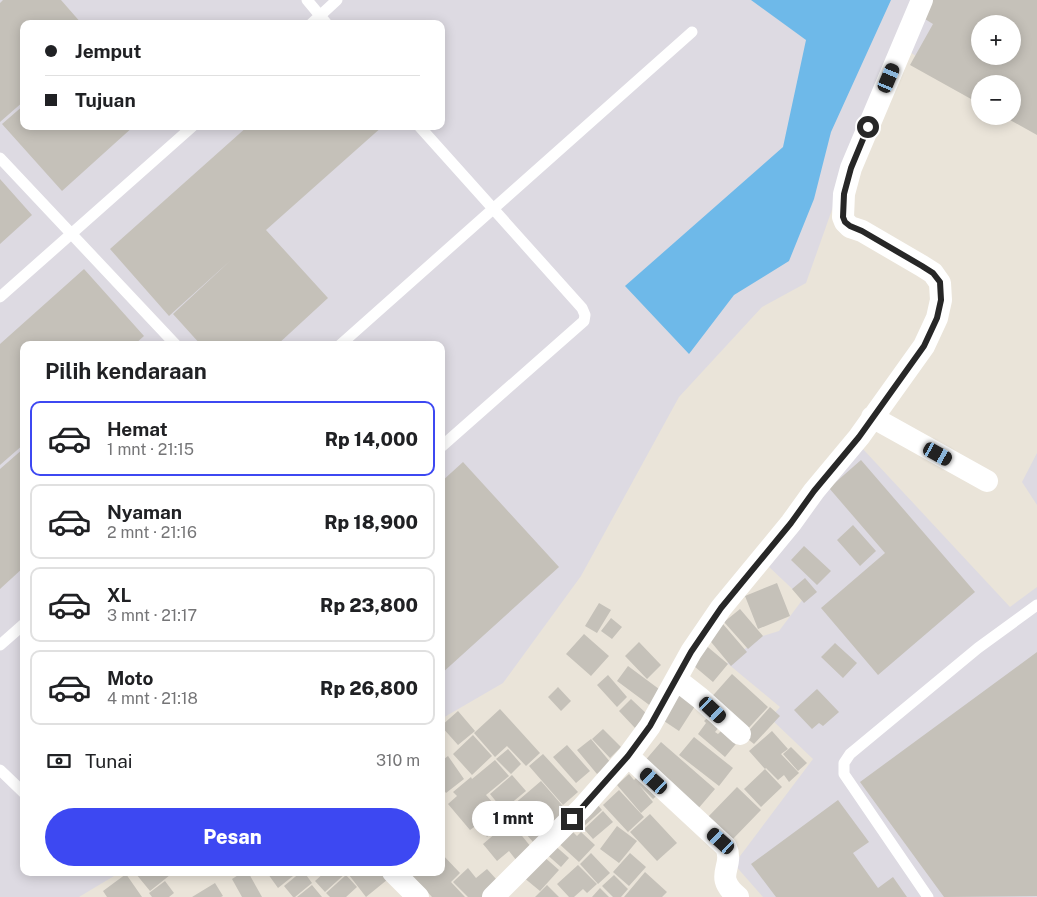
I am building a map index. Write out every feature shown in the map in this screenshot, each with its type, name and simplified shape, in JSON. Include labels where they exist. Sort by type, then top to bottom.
[{"type":"street","points":[[506,893],[628,756],[650,726],[691,652],[721,608],[859,437],[924,346],[937,318],[941,300],[940,282],[933,273],[922,266],[850,226],[843,217],[844,194],[851,168],[922,0]]},
{"type":"street","points":[[872,417],[987,481]]},
{"type":"street","points":[[677,680],[740,734]]},
{"type":"street","points":[[628,756],[726,847],[728,852],[724,878],[729,889],[738,897]]},
{"type":"street","points":[[397,876],[418,897]]},
{"type":"lane","points":[[307,0],[324,20],[337,0]]},
{"type":"lane","points":[[345,341],[692,32]]},
{"type":"lane","points":[[0,297],[188,130]]},
{"type":"lane","points":[[423,130],[582,308],[585,315],[584,321],[445,443]]},
{"type":"lane","points":[[0,158],[172,341]]},
{"type":"lane","points":[[928,897],[844,774],[844,763],[850,754],[978,648],[1037,606]]},
{"type":"lane","points":[[0,645],[20,628]]},
{"type":"lane","points":[[0,770],[20,789]]},
{"type":"shaded area","points":[[0,0],[1037,0],[1021,75],[971,75],[971,91],[902,47],[834,204],[806,283],[762,307],[679,397],[581,576],[503,683],[445,717],[445,341],[20,341],[20,876],[114,876],[79,897],[0,897]]},
{"type":"shaded area","points":[[862,448],[1010,607],[1037,587],[1037,897],[763,897],[734,864],[813,759],[770,718],[780,707],[727,663],[760,637],[779,631],[803,599],[767,565]]},
{"type":"shaded area","points":[[1037,453],[1037,505],[1022,482]]},
{"type":"water","points":[[751,0],[891,0],[831,132],[814,199],[789,261],[734,295],[689,354],[625,286],[783,147],[806,40]]},
{"type":"building","points":[[3,0],[61,0],[78,20],[20,20],[20,104],[0,122],[0,3]]},
{"type":"building","points":[[929,0],[1037,0],[1037,135],[1019,125],[1021,125],[1021,75],[971,75],[971,99],[910,65],[933,24],[920,16]]},
{"type":"building","points":[[20,108],[20,130],[130,130],[62,191],[2,124]]},
{"type":"building","points":[[244,130],[378,130],[266,230],[328,298],[281,341],[197,341],[173,314],[231,260],[169,316],[110,249]]},
{"type":"building","points":[[0,179],[32,215],[0,244]]},
{"type":"building","points":[[84,269],[144,336],[138,341],[20,341],[20,448],[0,465],[0,344]]},
{"type":"building","points":[[20,452],[20,571],[0,589],[0,469]]},
{"type":"building","points":[[861,460],[975,592],[878,675],[821,608],[885,553],[829,488]]},
{"type":"building","points":[[463,462],[559,567],[445,670],[445,478]]},
{"type":"building","points":[[853,525],[876,551],[860,566],[837,540]]},
{"type":"building","points":[[804,546],[831,571],[817,585],[791,560]]},
{"type":"building","points":[[805,578],[817,592],[804,603],[792,589]]},
{"type":"building","points":[[777,583],[790,616],[758,629],[745,596]]},
{"type":"building","points":[[599,603],[611,610],[597,633],[585,626]]},
{"type":"building","points":[[740,609],[763,636],[748,649],[724,622]]},
{"type":"building","points":[[611,618],[622,627],[612,639],[601,631]]},
{"type":"building","points":[[723,624],[747,652],[731,666],[707,637]]},
{"type":"building","points":[[584,634],[609,656],[591,676],[566,654]]},
{"type":"building","points":[[639,642],[661,665],[647,679],[625,656]]},
{"type":"building","points":[[703,643],[728,664],[713,682],[688,661]]},
{"type":"building","points":[[835,643],[857,663],[843,678],[821,657]]},
{"type":"building","points":[[1037,652],[1037,896],[944,897],[860,782]]},
{"type":"building","points":[[628,666],[663,692],[652,707],[617,681]]},
{"type":"building","points":[[732,674],[768,707],[744,733],[708,701]]},
{"type":"building","points":[[608,675],[627,697],[617,707],[597,685]]},
{"type":"building","points":[[558,687],[571,701],[561,711],[548,697]]},
{"type":"building","points":[[675,689],[697,703],[679,731],[658,717]]},
{"type":"building","points":[[817,689],[839,712],[823,726],[819,723],[812,729],[794,710]]},
{"type":"building","points":[[631,699],[648,715],[635,728],[619,711]]},
{"type":"building","points":[[770,707],[780,716],[754,744],[744,736]]},
{"type":"building","points":[[500,709],[540,753],[526,766],[507,746],[495,757],[474,733]]},
{"type":"building","points":[[458,711],[475,731],[458,745],[445,730],[445,722]]},
{"type":"building","points":[[710,715],[721,725],[715,732],[718,734],[725,727],[740,739],[725,757],[698,734],[706,723],[704,721]]},
{"type":"building","points":[[603,729],[621,747],[610,758],[592,739]]},
{"type":"building","points":[[772,731],[788,749],[781,754],[799,773],[789,782],[784,775],[778,780],[749,751]]},
{"type":"building","points":[[473,735],[492,756],[472,775],[453,754]]},
{"type":"building","points":[[694,737],[733,768],[719,786],[679,755]]},
{"type":"building","points":[[591,739],[611,763],[597,774],[577,750]]},
{"type":"building","points":[[661,742],[715,789],[697,810],[643,763]]},
{"type":"building","points":[[567,745],[590,771],[576,783],[553,757]]},
{"type":"building","points":[[791,747],[807,763],[798,771],[783,754]]},
{"type":"building","points":[[508,749],[521,764],[511,774],[496,759]]},
{"type":"building","points":[[543,754],[578,792],[563,805],[529,766]]},
{"type":"building","points":[[448,756],[464,779],[446,793],[445,792],[445,758]]},
{"type":"building","points":[[495,760],[509,776],[486,795],[507,819],[487,837],[477,825],[470,830],[448,804],[457,796],[453,792]]},
{"type":"building","points":[[765,769],[782,787],[761,807],[744,789]]},
{"type":"building","points":[[643,771],[662,791],[653,799],[639,785],[653,802],[641,813],[617,785],[629,774],[634,780]]},
{"type":"building","points":[[512,775],[526,791],[503,810],[490,794]]},
{"type":"building","points":[[541,781],[568,812],[533,842],[506,811]]},
{"type":"building","points":[[737,787],[761,810],[731,841],[707,818]]},
{"type":"building","points":[[619,790],[644,817],[628,832],[603,805]]},
{"type":"building","points":[[838,800],[869,842],[853,853],[878,888],[893,877],[907,897],[776,897],[751,864]]},
{"type":"building","points":[[597,804],[602,810],[583,827],[577,821]]},
{"type":"building","points":[[603,811],[613,822],[593,839],[584,829]]},
{"type":"building","points":[[650,814],[677,843],[657,861],[630,832]]},
{"type":"building","points":[[510,821],[531,847],[516,860],[509,851],[497,861],[483,844]]},
{"type":"building","points":[[567,826],[577,836],[581,832],[595,845],[579,862],[555,840]]},
{"type":"building","points":[[617,826],[637,841],[619,863],[600,849]]},
{"type":"building","points":[[552,843],[569,858],[561,867],[544,852]]},
{"type":"building","points":[[591,853],[610,873],[598,884],[580,864]]},
{"type":"building","points":[[630,853],[646,867],[629,886],[613,872]]},
{"type":"building","points":[[542,855],[559,870],[540,891],[523,877]]},
{"type":"building","points":[[445,857],[460,873],[451,882],[465,897],[432,897],[413,876],[445,876]]},
{"type":"building","points":[[578,865],[597,884],[587,893],[583,889],[574,897],[569,897],[557,884]]},
{"type":"building","points":[[468,868],[476,878],[487,869],[497,880],[485,897],[468,897],[453,882]]},
{"type":"building","points":[[645,872],[667,892],[662,897],[624,897]]},
{"type":"building","points":[[614,875],[628,889],[621,897],[613,897],[602,886]]},
{"type":"building","points":[[123,876],[127,876],[142,897],[107,897],[103,891]]},
{"type":"building","points":[[138,876],[169,876],[150,891]]},
{"type":"building","points":[[237,876],[250,876],[262,897],[242,897],[232,879]]},
{"type":"building","points":[[269,876],[293,876],[278,888]]},
{"type":"building","points":[[296,876],[307,876],[312,883],[295,897],[284,886]]},
{"type":"building","points":[[321,876],[343,876],[325,892],[315,881]]},
{"type":"building","points":[[345,876],[357,887],[346,897],[330,897],[326,893]]},
{"type":"building","points":[[350,876],[392,876],[366,897]]},
{"type":"building","points":[[165,881],[174,893],[169,897],[152,897],[149,893]]},
{"type":"building","points":[[215,883],[223,896],[192,897]]},
{"type":"building","points":[[312,885],[322,897],[297,897]]},
{"type":"building","points":[[547,885],[559,897],[535,897]]},
{"type":"building","points":[[600,888],[609,897],[592,897]]},
{"type":"route","points":[[572,819],[628,756],[650,726],[691,652],[721,608],[859,437],[924,346],[937,318],[941,300],[940,282],[933,273],[862,231],[850,226],[843,217],[844,194],[851,168],[868,127]]}]
